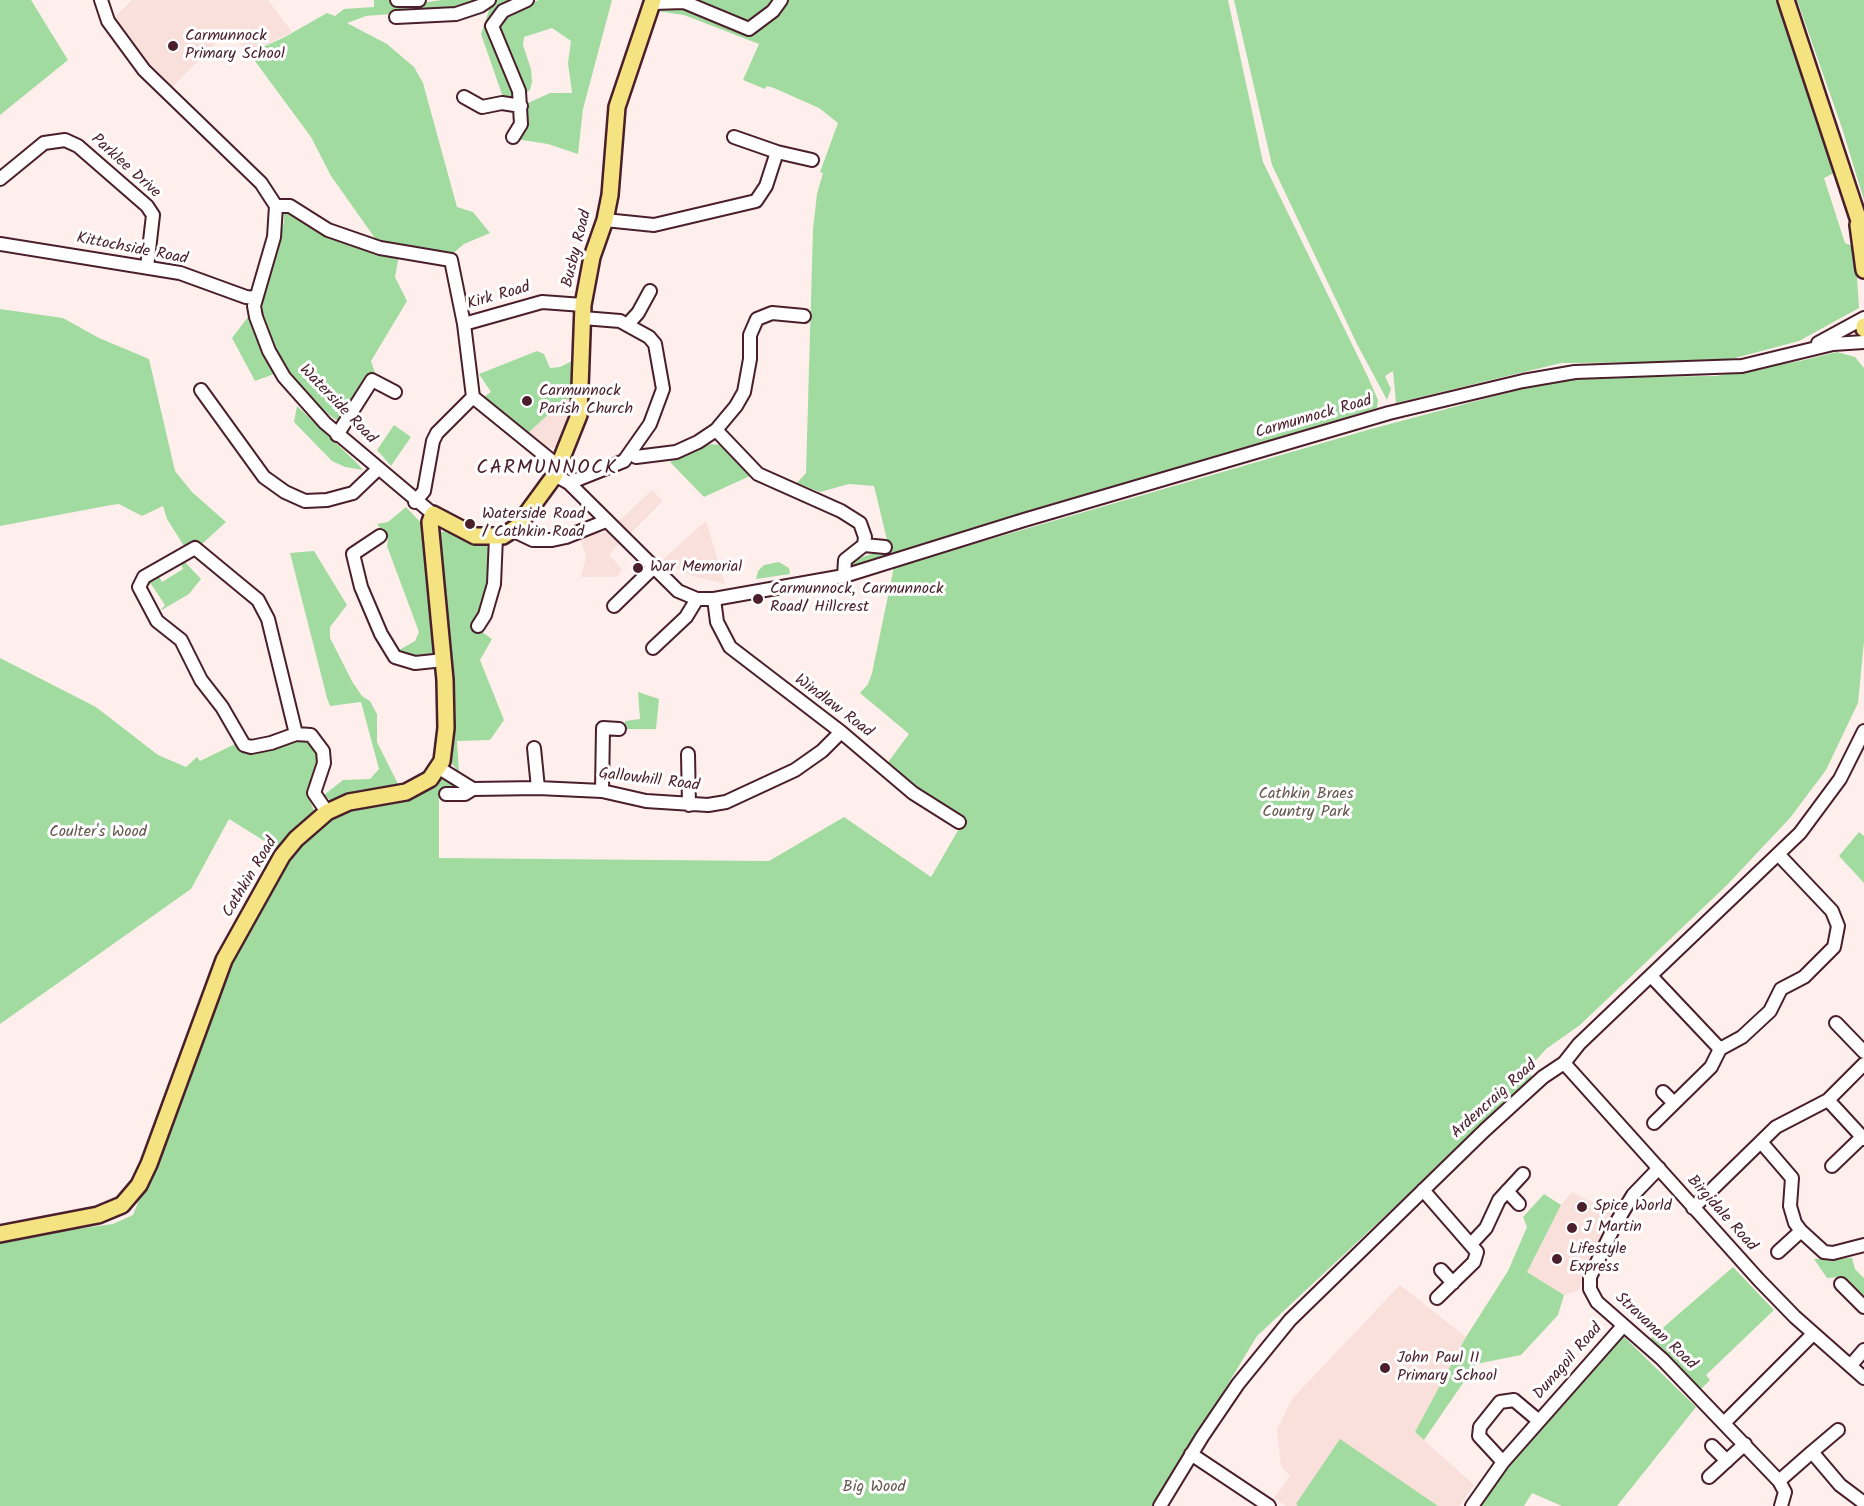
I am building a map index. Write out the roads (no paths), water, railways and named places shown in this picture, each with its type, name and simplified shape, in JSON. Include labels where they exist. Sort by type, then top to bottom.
[{"type":"main road","points":[[1786,0],[1864,236]]},
{"type":"main road","name":"Busby Road","points":[[514,531],[557,471],[579,414],[583,312],[592,257],[605,220],[617,107],[653,1]]},
{"type":"main road","points":[[1857,215],[1864,270]]},
{"type":"main road","points":[[433,514],[429,530],[444,660],[446,728],[445,753],[438,768]]},
{"type":"main road","name":"Waterside Road","points":[[433,514],[469,534],[483,538],[496,537],[514,531]]},
{"type":"main road","name":"Cathkin Road","points":[[0,1234],[98,1215],[122,1205],[139,1185],[224,960],[282,856],[296,838],[327,812],[349,802],[406,792],[430,779],[438,768]]},
{"type":"street","points":[[100,0],[108,21],[144,70],[261,183],[276,206],[290,206],[328,230],[380,248],[451,260],[464,324]]},
{"type":"street","points":[[397,0],[419,0]]},
{"type":"street","points":[[396,17],[456,14],[480,6],[489,0]]},
{"type":"street","points":[[513,137],[520,124],[519,91],[492,26],[503,11],[527,0]]},
{"type":"street","points":[[653,1],[684,2],[749,29],[773,11],[781,0]]},
{"type":"street","points":[[464,97],[482,107],[502,103],[521,106]]},
{"type":"street","points":[[734,136],[777,152],[812,160]]},
{"type":"street","name":"Parklee Drive","points":[[0,179],[44,143],[65,140],[78,146],[147,206],[153,215],[147,267]]},
{"type":"street","points":[[605,220],[654,225],[756,201],[766,186],[777,152]]},
{"type":"street","name":"Waterside Road","points":[[276,206],[274,237],[256,298],[256,317],[276,364],[292,388],[337,435],[415,502],[433,514]]},
{"type":"street","name":"Kittochside Road","points":[[0,244],[180,273],[246,297],[256,298]]},
{"type":"street","points":[[569,483],[624,461],[650,424],[663,389],[655,344],[628,324],[638,313],[650,291]]},
{"type":"street","name":"Kirk Road","points":[[473,397],[464,324],[542,302],[628,324]]},
{"type":"street","points":[[636,457],[657,451],[687,448],[716,430],[736,406],[744,392],[750,359],[750,335],[757,319],[772,313],[799,312]]},
{"type":"street","name":"Carmunnock Road","points":[[1804,351],[1864,318]]},
{"type":"street","name":"Carmunnock Road","points":[[697,599],[714,599],[844,576],[1024,520],[1389,413],[1523,381],[1575,372],[1742,366],[1833,344],[1864,342]]},
{"type":"street","points":[[337,435],[372,380],[395,392]]},
{"type":"street","points":[[201,390],[264,477],[285,492],[305,501],[327,500],[353,493],[377,470]]},
{"type":"street","points":[[415,502],[424,491],[433,441],[437,433],[473,397],[557,471],[678,591],[697,599],[686,617],[653,648]]},
{"type":"street","points":[[716,430],[758,474],[852,517],[864,531],[864,545]]},
{"type":"street","points":[[514,531],[533,540],[552,540],[566,537],[606,521]]},
{"type":"street","points":[[380,536],[353,554],[362,587],[381,634],[395,657],[415,663],[444,660]]},
{"type":"street","points":[[478,626],[485,615],[494,584],[496,537]]},
{"type":"street","points":[[844,576],[845,560],[864,545],[885,546]]},
{"type":"street","points":[[296,734],[268,619],[258,600],[195,548],[144,577],[139,587],[157,621],[181,640],[201,680],[222,707],[244,745],[250,747],[271,743],[296,734],[311,735],[323,752],[324,763],[314,792],[327,812]]},
{"type":"street","points":[[614,606],[653,568]]},
{"type":"street","name":"Windlaw Road","points":[[714,599],[717,622],[730,648],[841,732],[914,793],[959,822]]},
{"type":"street","points":[[602,791],[603,728],[619,729]]},
{"type":"street","name":"Gallowhill Road","points":[[446,794],[465,794],[473,789],[538,788],[602,791],[689,805],[726,802],[786,774],[822,751],[841,732]]},
{"type":"street","name":"Ardencraig Road","points":[[1160,1506],[1191,1454],[1238,1384],[1290,1320],[1543,1077],[1564,1063],[1579,1044],[1778,854],[1820,809],[1863,737]]},
{"type":"street","points":[[534,748],[538,788]]},
{"type":"street","points":[[688,754],[689,805]]},
{"type":"street","points":[[438,768],[473,789]]},
{"type":"street","points":[[1654,1123],[1711,1067],[1720,1049],[1742,1037],[1770,1011],[1781,989],[1804,977],[1834,947],[1838,926],[1832,910],[1778,854]]},
{"type":"street","points":[[1651,976],[1720,1049]]},
{"type":"street","points":[[1836,1023],[1864,1052]]},
{"type":"street","name":"Birgidale Road","points":[[1564,1063],[1759,1280],[1813,1334],[1864,1378]]},
{"type":"street","points":[[1693,1208],[1782,1123],[1828,1100],[1864,1064]]},
{"type":"street","points":[[1664,1092],[1674,1103]]},
{"type":"street","points":[[1828,1100],[1863,1138],[1832,1166]]},
{"type":"street","points":[[1761,1142],[1792,1178],[1790,1206],[1795,1223],[1801,1231],[1824,1252],[1833,1253],[1864,1245]]},
{"type":"street","name":"Stravanan Road","points":[[1659,1168],[1633,1195],[1590,1277],[1592,1294],[1623,1326],[1662,1359],[1779,1481]]},
{"type":"street","points":[[1472,1243],[1486,1228],[1499,1200],[1523,1174]]},
{"type":"street","points":[[1423,1190],[1472,1243],[1477,1252],[1477,1258],[1437,1298]]},
{"type":"street","points":[[1507,1191],[1519,1204]]},
{"type":"street","points":[[1778,1252],[1801,1231]]},
{"type":"street","points":[[1441,1270],[1453,1283]]},
{"type":"street","points":[[1840,1284],[1864,1306]]},
{"type":"street","name":"Dunagoil Road","points":[[1472,1506],[1503,1462],[1623,1326]]},
{"type":"street","points":[[1724,1423],[1813,1334]]},
{"type":"street","points":[[1851,1365],[1864,1350]]},
{"type":"street","name":"Dunagoil Road","points":[[1503,1462],[1479,1436],[1480,1427],[1500,1402],[1514,1400],[1539,1421]]},
{"type":"street","points":[[1781,1506],[1785,1492],[1779,1481],[1838,1430]]},
{"type":"street","points":[[1709,1478],[1745,1444]]},
{"type":"street","points":[[1712,1446],[1727,1461]]},
{"type":"street","points":[[1812,1452],[1840,1485],[1864,1503]]},
{"type":"street","points":[[1191,1454],[1269,1506]]},
{"type":"place","name":"Carmunnock Primary School","points":[[173,46]]},
{"type":"place","name":"Carmunnock Parish Church","points":[[527,401]]},
{"type":"place","name":"Waterside Road / Cathkin Road","points":[[470,524]]},
{"type":"place","name":"War Memorial","points":[[638,568]]},
{"type":"place","name":"Carmunnock, Carmunnock Road/ Hillcrest","points":[[758,599]]},
{"type":"place","name":"Spice World","points":[[1582,1207]]},
{"type":"place","name":"J Martin","points":[[1572,1228]]},
{"type":"place","name":"Lifestyle Express","points":[[1557,1259]]},
{"type":"place","name":"John Paul II Primary School","points":[[1385,1368]]},
{"type":"district","name":"CARMUNNOCK","points":[[547,470]]},
{"type":"park label","name":"Cathkin Braes Country Park","points":[[1306,804]]},
{"type":"park label","name":"Coulter's Wood","points":[[98,833]]},
{"type":"park label","name":"Big Wood","points":[[874,1488]]}]
